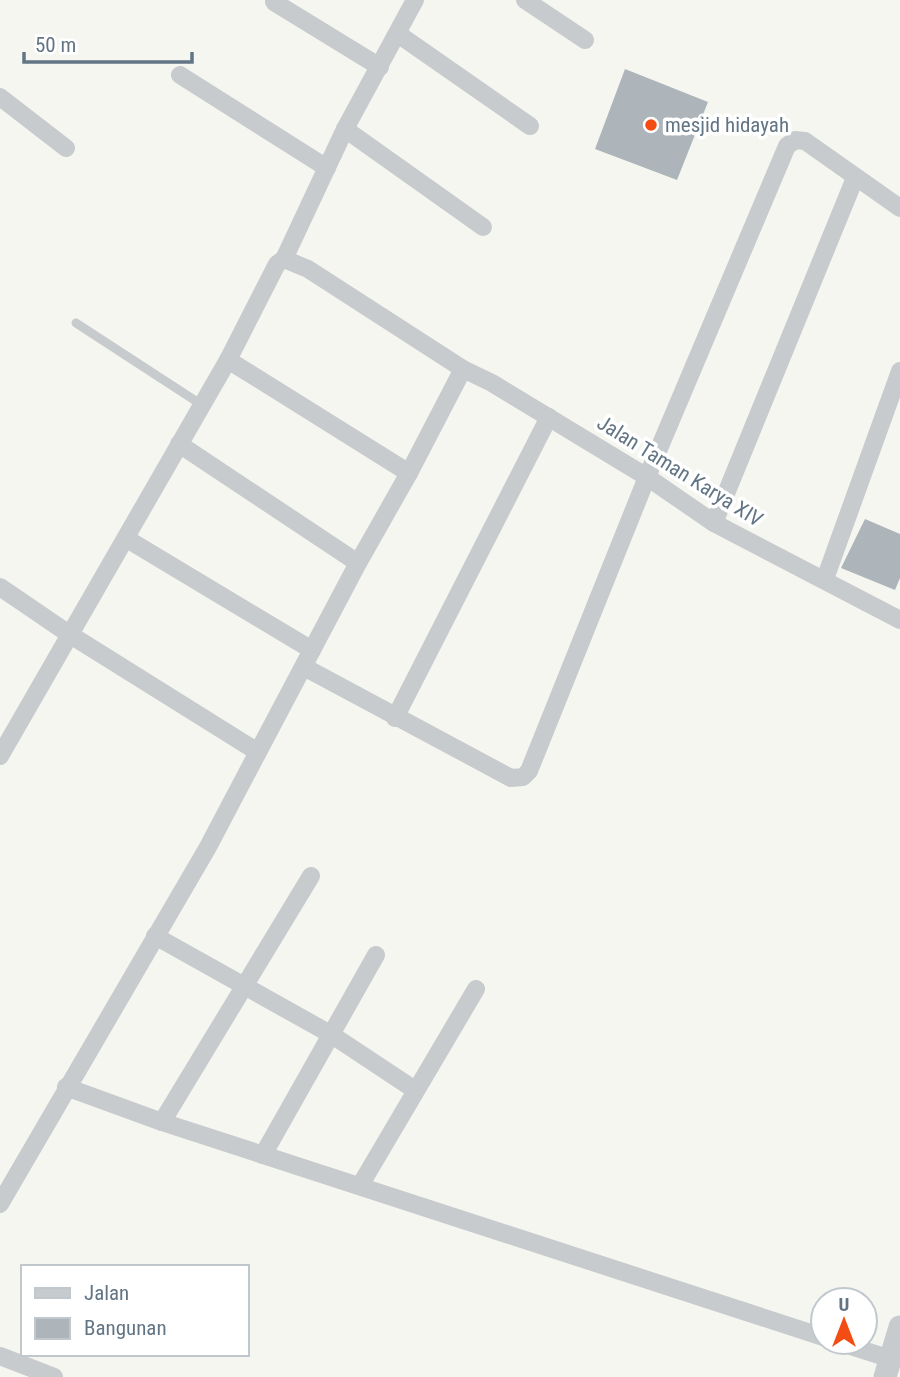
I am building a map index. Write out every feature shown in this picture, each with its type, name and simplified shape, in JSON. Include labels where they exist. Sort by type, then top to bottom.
[{"type":"street","points":[[276,0],[274,2],[380,67]]},
{"type":"street","points":[[0,757],[228,360],[277,264],[284,259],[345,129],[415,0]]},
{"type":"street","points":[[525,0],[585,40]]},
{"type":"street","points":[[398,34],[530,126]]},
{"type":"street","points":[[180,75],[327,168]]},
{"type":"street","points":[[0,97],[66,148]]},
{"type":"street","points":[[345,129],[483,227]]},
{"type":"street","points":[[304,667],[395,718],[514,779],[527,774],[647,477],[787,146],[795,140],[805,141],[900,208]]},
{"type":"street","points":[[714,523],[855,178]]},
{"type":"street","name":"Jalan Taman Karya XIV","points":[[284,259],[308,269],[463,369],[549,417],[647,477],[714,523],[900,620]]},
{"type":"street","points":[[228,360],[409,473]]},
{"type":"street","points":[[0,1204],[208,847],[463,369]]},
{"type":"street","points":[[825,579],[900,371]]},
{"type":"street","points":[[395,718],[549,417]]},
{"type":"street","points":[[179,444],[358,563]]},
{"type":"street","points":[[127,539],[312,650]]},
{"type":"street","points":[[0,587],[69,634],[258,752]]},
{"type":"street","points":[[162,1122],[311,876]]},
{"type":"street","points":[[155,936],[332,1035],[415,1090]]},
{"type":"street","points":[[263,1154],[376,955]]},
{"type":"street","points":[[361,1184],[476,989]]},
{"type":"street","points":[[66,1087],[162,1122],[361,1184],[809,1332]]},
{"type":"street","points":[[865,1356],[888,1368],[900,1327]]},
{"type":"street","points":[[0,1356],[54,1377]]},
{"type":"lane","points":[[76,323],[202,405]]},
{"type":"building","name":"mesjid hidayah","points":[[625,69],[708,102],[677,180],[595,149]]},
{"type":"building","points":[[865,519],[900,534],[900,578],[895,590],[841,568]]},
{"type":"place","name":"mesjid hidayah","points":[[651,125]]}]
